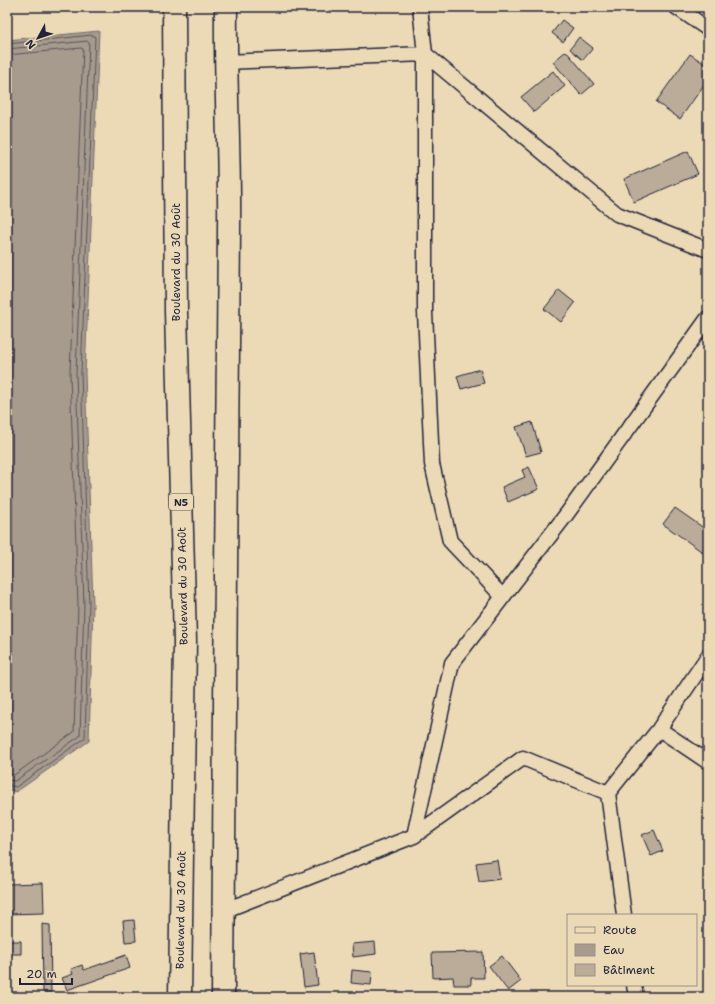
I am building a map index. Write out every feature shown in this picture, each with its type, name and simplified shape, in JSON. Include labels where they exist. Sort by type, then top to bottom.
[{"type":"highway","name":"Boulevard du 30 Août","points":[[174,7],[176,312],[185,641],[180,997]]},
{"type":"highway","points":[[223,997],[229,228],[225,62],[226,7]]},
{"type":"street","points":[[420,7],[425,54],[425,312],[432,464],[450,541],[503,597]]},
{"type":"street","points":[[676,7],[708,29]]},
{"type":"street","points":[[225,62],[425,54],[617,214],[708,250]]},
{"type":"street","points":[[414,836],[452,663],[566,516],[708,318]]},
{"type":"street","points":[[624,914],[608,793],[659,729],[708,656]]},
{"type":"street","points":[[659,729],[708,762]]},
{"type":"street","points":[[223,911],[414,836],[524,758],[608,793]]},
{"type":"street","points":[[634,986],[636,997]]},
{"type":"water","points":[[99,31],[85,373],[93,604],[89,741],[16,792],[7,789],[7,40]]},
{"type":"building","points":[[562,20],[573,28],[563,42],[552,33]]},
{"type":"building","points":[[579,37],[593,48],[583,60],[570,49]]},
{"type":"building","points":[[566,51],[594,84],[581,95],[553,62]]},
{"type":"building","points":[[690,54],[708,66],[708,79],[680,119],[656,102]]},
{"type":"building","points":[[553,71],[565,86],[534,112],[521,97]]},
{"type":"building","points":[[688,151],[698,174],[634,202],[624,179]]},
{"type":"building","points":[[559,290],[575,303],[561,322],[544,309]]},
{"type":"building","points":[[480,369],[484,383],[461,389],[457,376]]},
{"type":"building","points":[[532,422],[541,452],[526,456],[516,427]]},
{"type":"building","points":[[529,467],[539,489],[508,502],[502,487],[525,477],[522,470]]},
{"type":"building","points":[[675,508],[708,531],[708,556],[663,524]]},
{"type":"building","points":[[654,830],[663,851],[651,856],[642,835]]},
{"type":"building","points":[[497,860],[500,879],[479,882],[476,863]]},
{"type":"building","points":[[43,883],[44,913],[7,914],[7,884]]},
{"type":"building","points":[[134,920],[136,941],[125,942],[123,921]]},
{"type":"building","points":[[42,924],[50,925],[51,992],[43,992]]},
{"type":"building","points":[[7,941],[21,941],[21,954],[7,954]]},
{"type":"building","points":[[375,942],[376,954],[353,957],[352,944]]},
{"type":"building","points":[[314,952],[318,985],[304,987],[300,954]]},
{"type":"building","points":[[483,952],[484,978],[471,978],[471,985],[454,985],[453,977],[433,978],[432,953]]},
{"type":"building","points":[[126,955],[130,968],[67,990],[62,978],[73,974],[71,969],[82,965],[84,970]]},
{"type":"building","points":[[502,956],[521,981],[508,991],[489,966]]},
{"type":"building","points":[[352,970],[372,972],[371,985],[351,983]]}]
